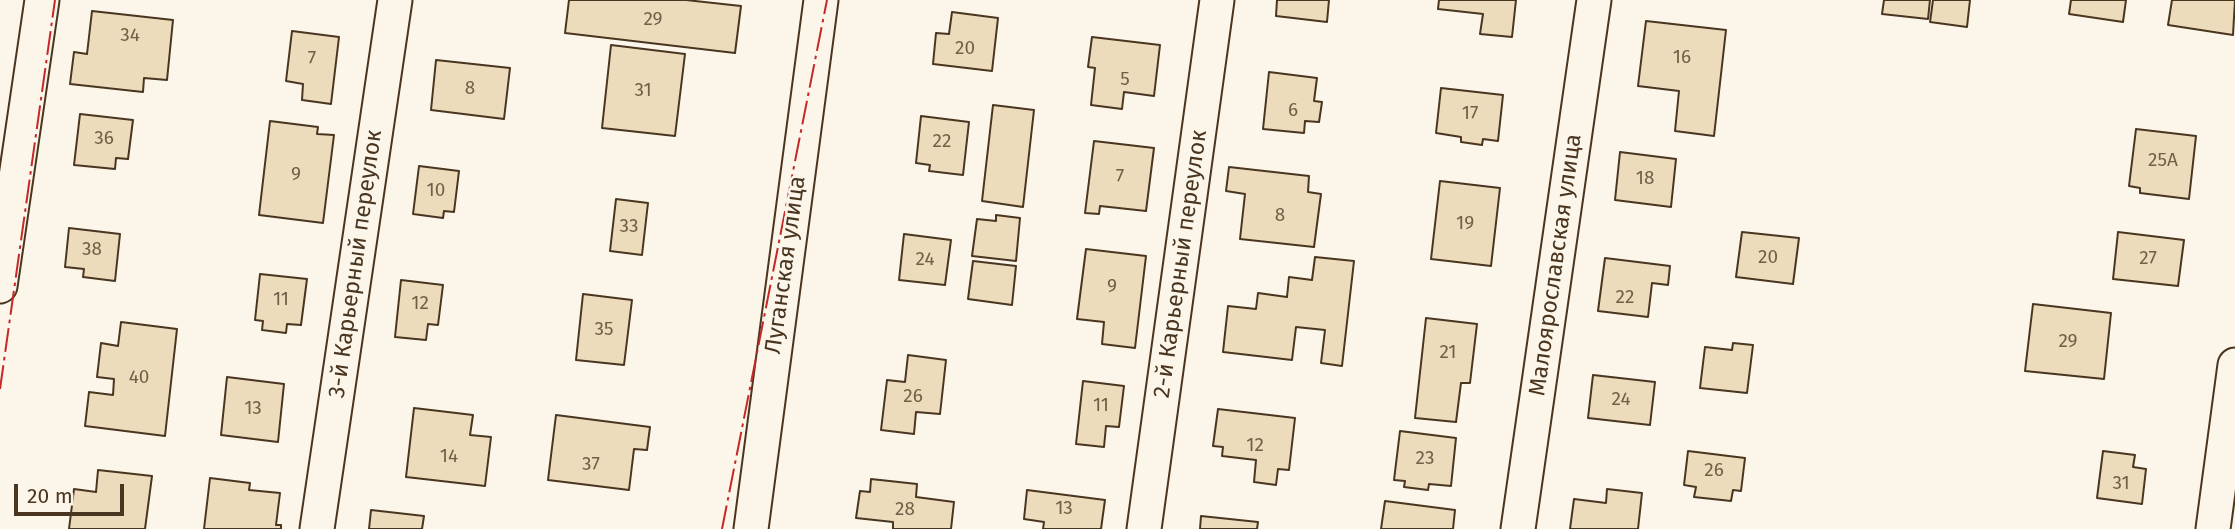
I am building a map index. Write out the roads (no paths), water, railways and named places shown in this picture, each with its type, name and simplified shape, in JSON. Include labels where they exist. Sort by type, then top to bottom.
[{"type":"street","points":[[0,286],[43,0]]},
{"type":"street","name":"3-й Карьерный переулок","points":[[317,529],[395,0]]},
{"type":"street","name":"Луганская улица","points":[[751,529],[821,0]]},
{"type":"street","name":"2-й Карьерный переулок","points":[[1144,529],[1217,0]]},
{"type":"street","name":"Малоярославская улица","points":[[1518,529],[1594,0]]},
{"type":"street","points":[[2213,529],[2235,365]]}]
